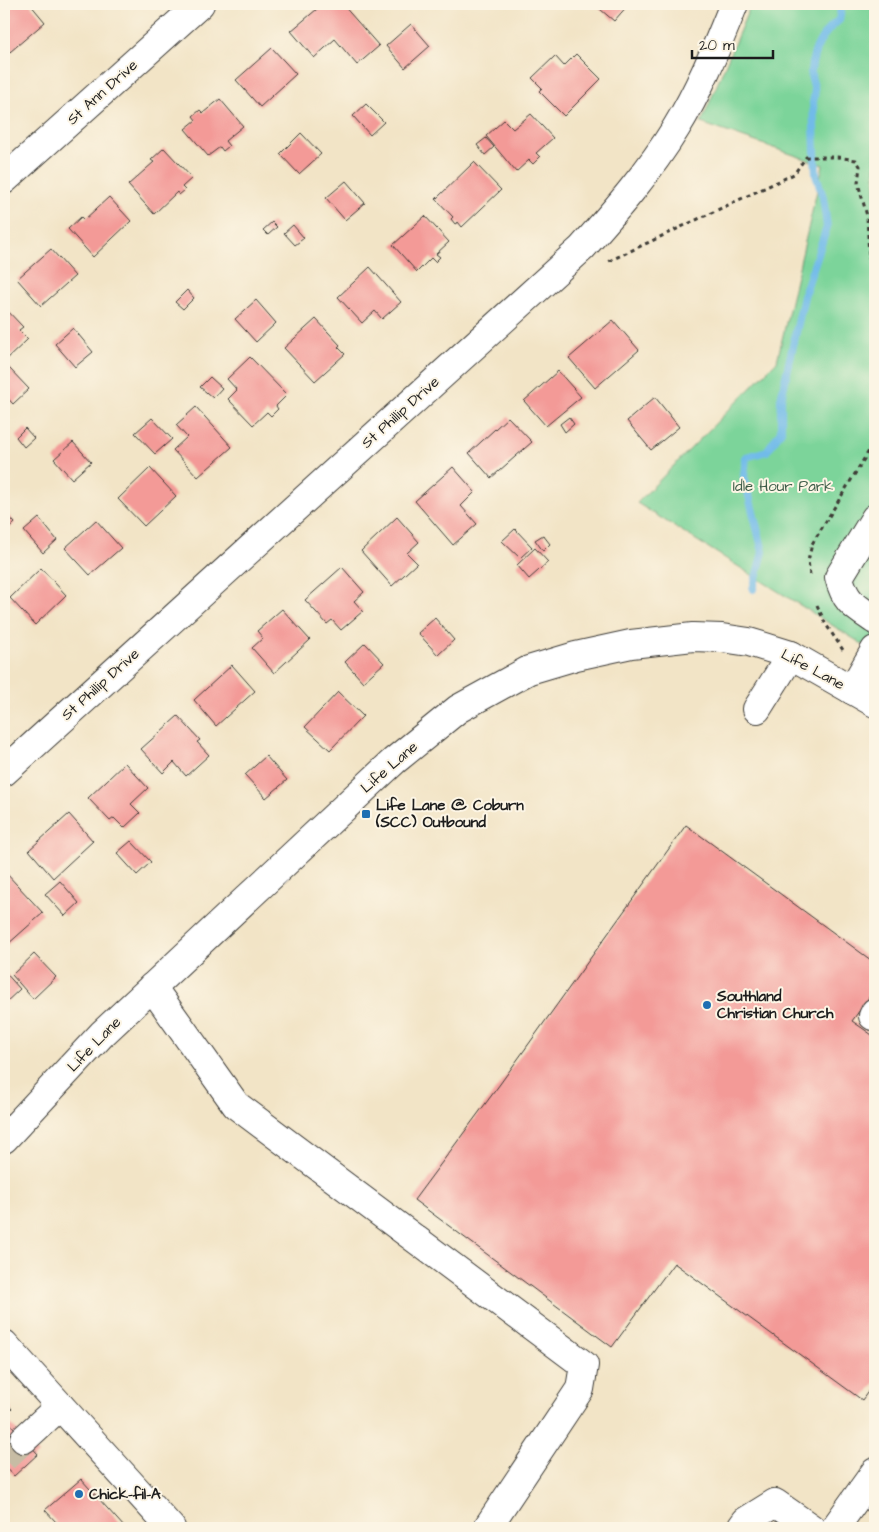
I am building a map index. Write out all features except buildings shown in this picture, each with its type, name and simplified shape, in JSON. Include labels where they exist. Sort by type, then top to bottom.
[{"type":"street","name":"St Ann Drive","points":[[4,180],[200,4]]},
{"type":"street","name":"St Phillip Drive","points":[[4,772],[582,248],[634,188],[676,128],[710,63],[734,4]]},
{"type":"street","points":[[875,518],[838,577],[842,594],[852,605],[875,620]]},
{"type":"street","name":"Life Lane","points":[[4,1139],[102,1034],[394,761],[458,709],[529,670],[622,646],[693,637],[749,642],[790,655],[875,703]]},
{"type":"street","points":[[852,690],[875,650]]},
{"type":"street","points":[[758,710],[790,655]]},
{"type":"street","points":[[152,987],[236,1105],[584,1365],[580,1389],[487,1528]]},
{"type":"street","points":[[4,1344],[170,1528]]},
{"type":"street","points":[[24,1439],[60,1406]]},
{"type":"street","points":[[834,1528],[875,1472]]},
{"type":"street","points":[[741,1528],[746,1521],[775,1502],[811,1528]]},
{"type":"path","points":[[607,262],[794,174],[806,157],[838,157],[856,160],[860,166],[858,182],[867,216],[869,258],[875,271]]},
{"type":"green space","name":"Idle Hour Park","points":[[751,4],[875,4],[875,652],[637,503],[777,361],[823,165],[701,123]]},
{"type":"waterway","points":[[753,589],[763,552],[744,476],[746,457],[767,451],[781,431],[781,399],[805,292],[827,227],[823,197],[816,175],[813,102],[815,91],[811,71],[814,56],[820,42],[828,30],[839,20],[842,4]]},
{"type":"tunnel","points":[[4,1458],[24,1439]]},
{"type":"place","name":"Life Lane @ Coburn (SCC) Outbound","points":[[366,814]]},
{"type":"place","name":"Southland Christian Church","points":[[707,1005]]},
{"type":"place","name":"Chick-fil-A","points":[[79,1494]]}]
